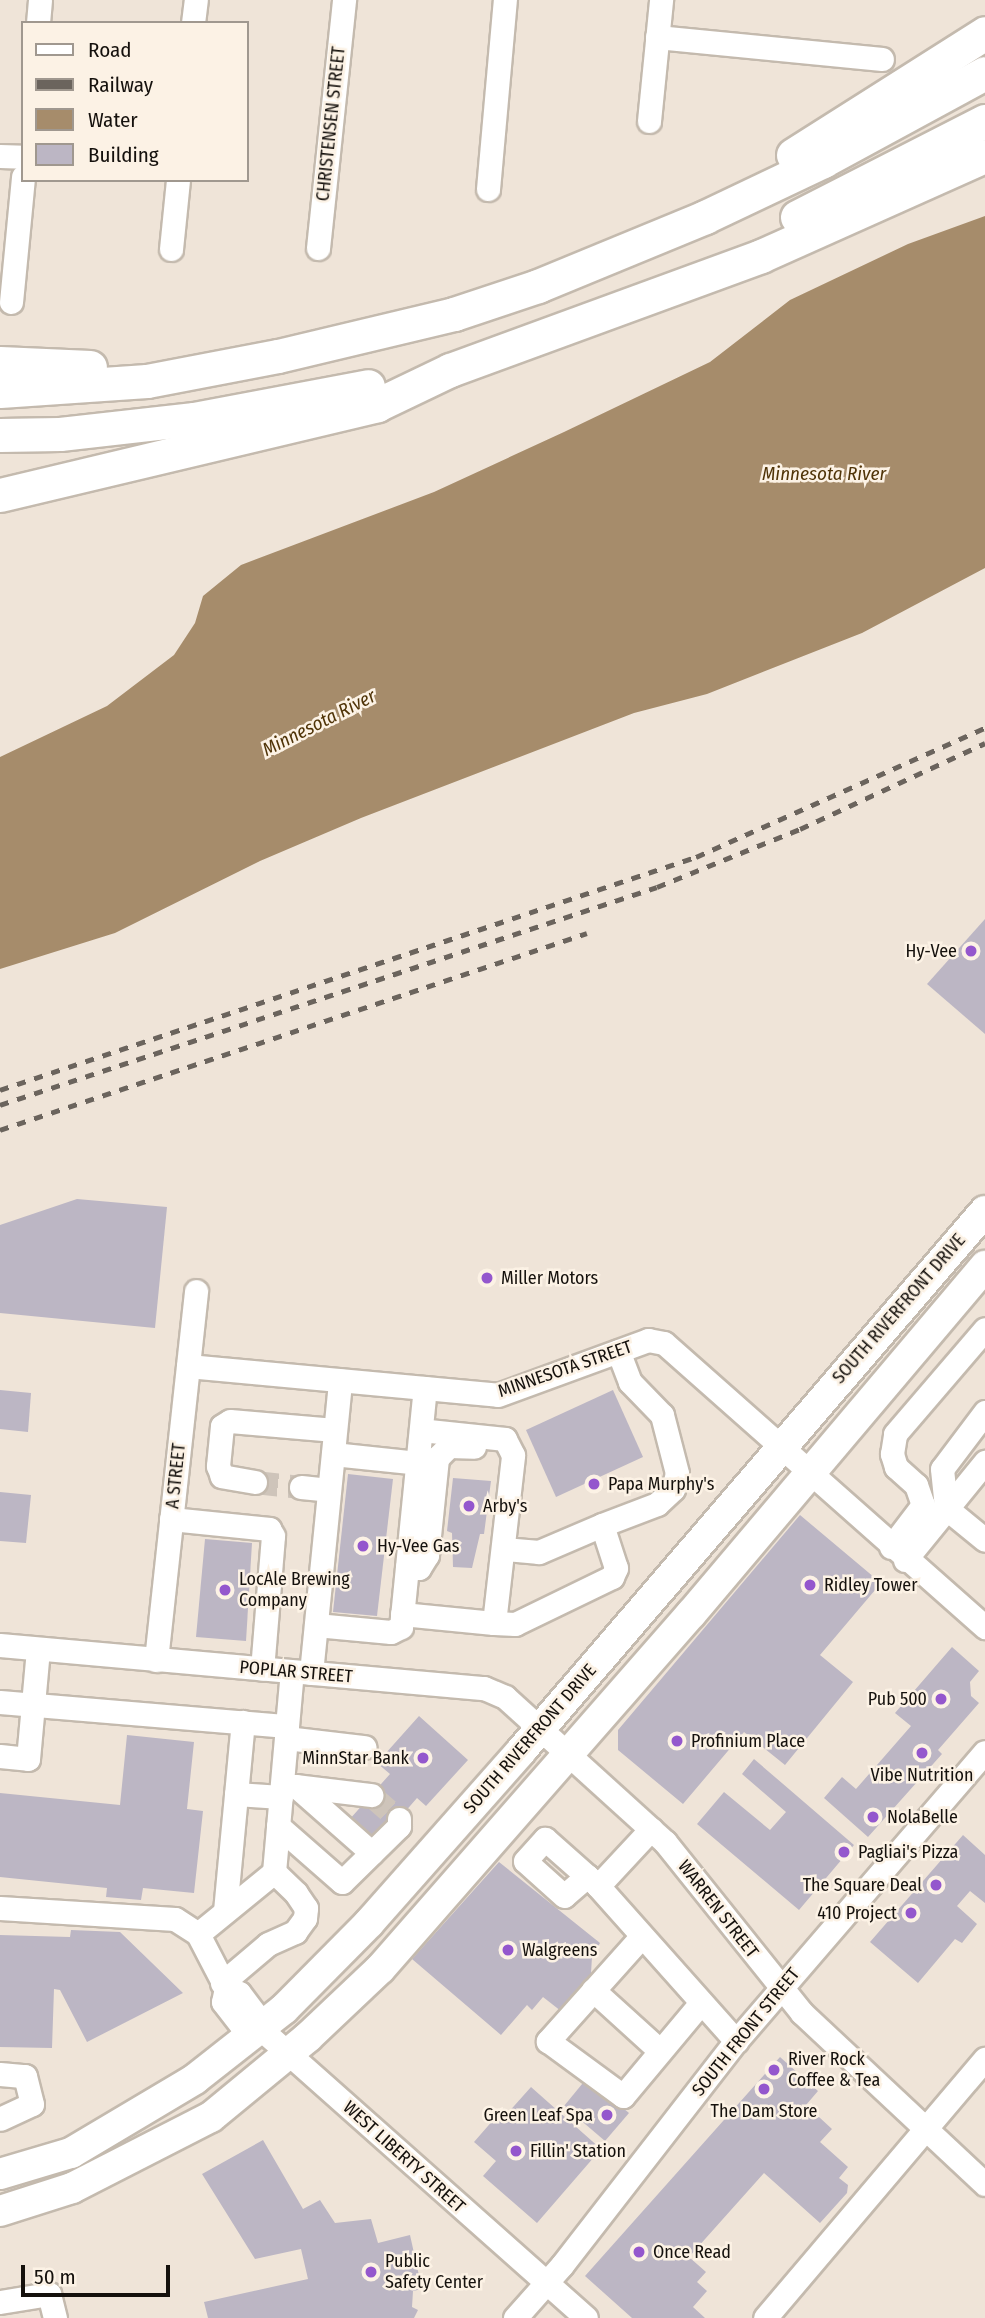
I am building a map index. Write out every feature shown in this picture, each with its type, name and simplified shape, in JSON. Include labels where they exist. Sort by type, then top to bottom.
[{"type":"highway","points":[[705,217],[812,142],[985,33]]},
{"type":"highway","points":[[0,391],[147,381],[278,356],[454,314],[550,281],[705,217],[824,161],[985,73]]},
{"type":"highway","points":[[616,307],[985,121]]},
{"type":"highway","points":[[0,495],[377,405],[450,370],[761,256],[985,156]]},
{"type":"highway","points":[[0,363],[115,368],[278,356]]},
{"type":"highway","points":[[0,435],[60,434],[194,419],[450,370]]},
{"type":"main road","name":"SOUTH RIVERFRONT DRIVE","points":[[0,2174],[72,2153],[195,2079],[259,2027],[369,1923],[542,1727],[779,1447],[985,1211]]},
{"type":"main road","name":"SOUTH RIVERFRONT DRIVE","points":[[0,2211],[72,2188],[211,2117],[289,2053],[380,1969],[570,1752],[985,1266]]},
{"type":"street","points":[[38,21],[40,0]]},
{"type":"street","points":[[194,21],[196,0]]},
{"type":"street","name":"CHRISTENSEN STREET","points":[[318,248],[344,0]]},
{"type":"street","points":[[488,189],[505,0]]},
{"type":"street","points":[[649,121],[661,0]]},
{"type":"street","points":[[657,37],[882,59]]},
{"type":"street","points":[[0,156],[21,157]]},
{"type":"street","points":[[11,302],[23,182]]},
{"type":"street","points":[[171,249],[178,182]]},
{"type":"street","name":"A STREET","points":[[156,1660],[196,1291]]},
{"type":"street","points":[[898,1553],[923,1506],[916,1485],[896,1467],[892,1454],[895,1434],[985,1329]]},
{"type":"street","name":"MINNESOTA STREET","points":[[188,1366],[498,1395],[649,1340],[664,1343],[808,1474],[985,1627]]},
{"type":"street","points":[[503,1549],[539,1552],[657,1503],[673,1489],[677,1473],[662,1415],[630,1382],[618,1351]]},
{"type":"street","points":[[198,1934],[274,1872],[278,1826],[286,1789],[287,1732],[301,1672],[316,1625],[340,1380]]},
{"type":"street","points":[[316,1625],[391,1632],[401,1627],[425,1388]]},
{"type":"street","points":[[916,1485],[942,1469],[985,1412]]},
{"type":"street","points":[[255,1482],[222,1476],[218,1466],[222,1426],[230,1421],[335,1430]]},
{"type":"street","points":[[421,1430],[505,1438],[512,1452],[494,1623]]},
{"type":"street","points":[[179,1443],[220,1447]]},
{"type":"street","points":[[407,1567],[419,1568],[427,1555],[434,1470],[441,1450],[460,1445],[512,1452]]},
{"type":"street","points":[[333,1454],[418,1463]]},
{"type":"street","points":[[898,1553],[946,1508],[985,1462]]},
{"type":"street","points":[[942,1469],[946,1508],[985,1540]]},
{"type":"street","points":[[301,1487],[329,1490]]},
{"type":"street","points":[[171,1519],[269,1529],[273,1536],[262,1669]]},
{"type":"street","points":[[402,1614],[515,1624],[612,1577],[616,1558],[602,1525]]},
{"type":"street","name":"POPLAR STREET","points":[[0,1645],[484,1688],[505,1697],[570,1752]]},
{"type":"street","points":[[0,1756],[28,1759],[38,1649]]},
{"type":"street","points":[[0,1702],[243,1723],[364,1746]]},
{"type":"street","points":[[225,1912],[243,1723]]},
{"type":"street","name":"WARREN STREET","points":[[570,1752],[652,1829],[781,1988],[871,2082],[985,2185]]},
{"type":"street","name":"SOUTH FRONT STREET","points":[[515,2318],[546,2284],[736,2040],[985,1752]]},
{"type":"street","points":[[286,1789],[372,1853]]},
{"type":"street","points":[[236,1794],[286,1789],[371,1795]]},
{"type":"street","points":[[278,1826],[342,1882],[399,1826],[399,1819]]},
{"type":"street","points":[[652,1829],[592,1881],[700,2004],[736,2040]]},
{"type":"street","points":[[224,1986],[268,1944],[295,1931],[305,1918],[301,1900],[274,1872]]},
{"type":"street","points":[[0,1908],[176,1919],[198,1934],[224,1986],[239,1993],[256,2014],[259,2027]]},
{"type":"street","points":[[641,1937],[548,2041],[623,2096],[658,2049],[700,2004]]},
{"type":"street","points":[[593,1990],[658,2049]]},
{"type":"street","name":"WEST LIBERTY STREET","points":[[259,2027],[586,2318]]},
{"type":"street","points":[[765,2318],[927,2132],[985,2060]]},
{"type":"street","points":[[0,2074],[25,2076],[32,2104],[0,2119]]},
{"type":"street","points":[[0,2302],[49,2294],[55,2318]]},
{"type":"water","name":"Minnesota River","points":[[985,216],[985,568],[862,633],[707,694],[634,713],[361,818],[260,861],[115,933],[0,969],[0,757],[107,706],[174,655],[195,623],[203,596],[241,565],[434,492],[564,432],[710,362],[790,300],[908,244]]},
{"type":"building","name":"Hy-Vee","points":[[985,919],[985,1034],[927,984]]},
{"type":"building","points":[[77,1199],[167,1207],[155,1328],[0,1313],[0,1225]]},
{"type":"building","points":[[0,1390],[31,1393],[28,1432],[0,1429]]},
{"type":"building","points":[[613,1390],[643,1457],[556,1497],[526,1430]]},
{"type":"building","name":"Hy-Vee Gas","points":[[348,1474],[393,1479],[377,1616],[333,1612]]},
{"type":"building","name":"Arby's","points":[[453,1478],[491,1481],[484,1534],[480,1534],[472,1568],[453,1567],[452,1533],[447,1531]]},
{"type":"building","points":[[0,1492],[31,1495],[26,1543],[0,1541]]},
{"type":"building","points":[[800,1515],[881,1583],[820,1655],[853,1682],[785,1765],[744,1732],[683,1804],[618,1750],[618,1730]]},
{"type":"building","name":"LocAle Brewing Company","points":[[205,1539],[252,1543],[246,1641],[196,1637]]},
{"type":"building","points":[[952,1647],[979,1671],[970,1682],[971,1696],[979,1703],[938,1750],[942,1754],[868,1837],[824,1798],[842,1777],[856,1789],[911,1726],[895,1713]]},
{"type":"building","points":[[419,1716],[468,1760],[426,1806],[417,1798],[377,1844],[349,1820],[390,1774],[377,1763]]},
{"type":"building","points":[[127,1735],[194,1742],[187,1809],[203,1811],[194,1893],[143,1888],[141,1900],[106,1897],[107,1888],[0,1877],[0,1793],[120,1805]]},
{"type":"building","points":[[754,1759],[854,1845],[799,1910],[697,1824],[724,1792],[770,1830],[786,1812],[742,1774]]},
{"type":"building","points":[[963,1835],[985,1855],[985,1903],[970,1891],[957,1906],[977,1924],[962,1943],[955,1939],[918,1983],[870,1942]]},
{"type":"building","name":"Walgreens","points":[[499,1862],[600,1943],[592,1957],[590,1989],[566,2015],[543,1997],[532,2010],[527,2005],[501,2035],[412,1959]]},
{"type":"building","points":[[71,1930],[120,1932],[183,1993],[87,2042],[60,1990],[54,1989],[52,2048],[0,2047],[0,1935],[70,1937]]},
{"type":"building","points":[[780,2057],[818,2091],[806,2105],[832,2129],[820,2142],[848,2167],[839,2178],[848,2185],[847,2193],[820,2223],[764,2173],[689,2257],[706,2272],[697,2282],[707,2291],[693,2307],[705,2318],[632,2318],[585,2276]]},
{"type":"building","points":[[587,2078],[629,2113],[605,2141],[564,2106]]},
{"type":"building","points":[[531,2087],[601,2149],[537,2223],[483,2176],[496,2161],[474,2142],[501,2111],[506,2115]]},
{"type":"building","points":[[263,2140],[303,2209],[320,2200],[335,2223],[371,2219],[378,2243],[410,2235],[422,2289],[413,2291],[412,2307],[418,2310],[414,2318],[208,2318],[204,2302],[308,2279],[301,2249],[255,2259],[202,2174]]},
{"type":"tunnel","points":[[255,1482],[301,1487]]},
{"type":"tunnel","points":[[371,1795],[399,1819]]},
{"type":"railway","points":[[0,1090],[696,857],[985,728]]},
{"type":"railway","points":[[0,1105],[657,887],[800,829],[985,743]]},
{"type":"railway","points":[[0,1130],[587,933]]},
{"type":"place","name":"Hy-Vee","points":[[971,951]]},
{"type":"place","name":"Miller Motors","points":[[487,1278]]},
{"type":"place","name":"Papa Murphy's","points":[[594,1484]]},
{"type":"place","name":"Arby's","points":[[469,1506]]},
{"type":"place","name":"Hy-Vee Gas","points":[[363,1546]]},
{"type":"place","name":"Ridley Tower","points":[[810,1585]]},
{"type":"place","name":"LocAle Brewing Company","points":[[225,1590]]},
{"type":"place","name":"Pub 500","points":[[941,1699]]},
{"type":"place","name":"Profinium Place","points":[[677,1741]]},
{"type":"place","name":"Vibe Nutrition","points":[[922,1753]]},
{"type":"place","name":"MinnStar Bank","points":[[423,1758]]},
{"type":"place","name":"NolaBelle","points":[[873,1817]]},
{"type":"place","name":"Pagliai's Pizza","points":[[844,1852]]},
{"type":"place","name":"The Square Deal","points":[[936,1885]]},
{"type":"place","name":"410 Project","points":[[911,1913]]},
{"type":"place","name":"Walgreens","points":[[508,1950]]},
{"type":"place","name":"River Rock Coffee & Tea","points":[[774,2070]]},
{"type":"place","name":"The Dam Store","points":[[764,2089]]},
{"type":"place","name":"Green Leaf Spa","points":[[607,2115]]},
{"type":"place","name":"Fillin' Station","points":[[516,2151]]},
{"type":"place","name":"Once Read","points":[[639,2252]]},
{"type":"place","name":"Public Safety Center","points":[[371,2272]]}]
